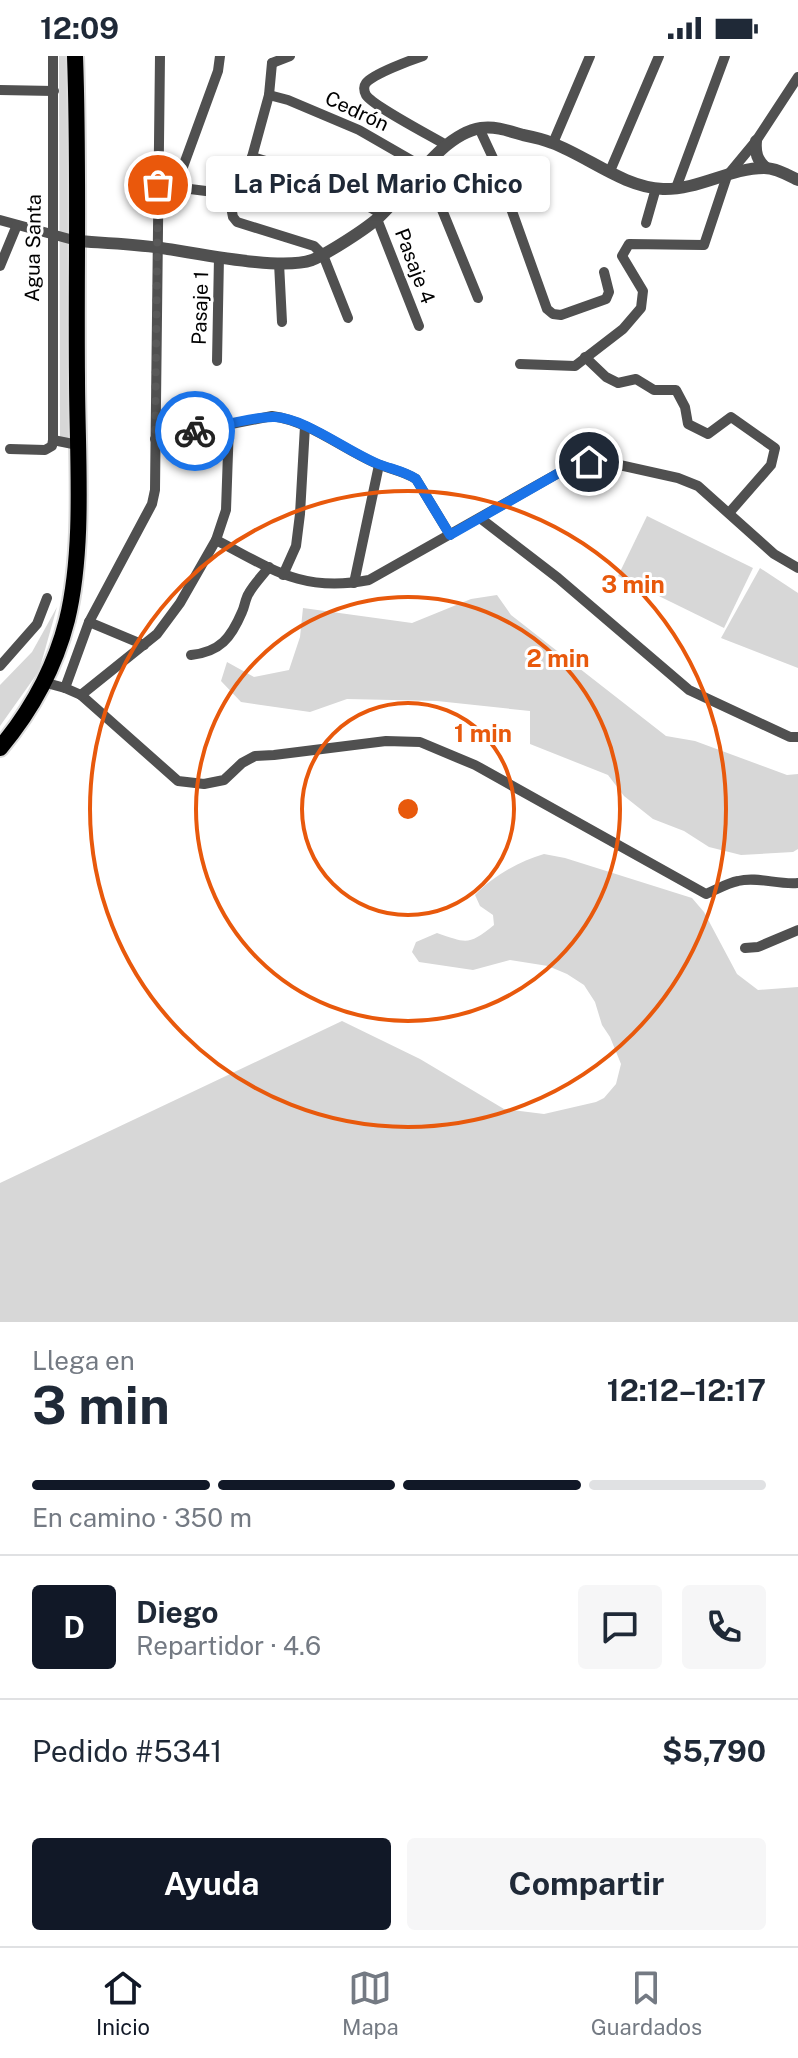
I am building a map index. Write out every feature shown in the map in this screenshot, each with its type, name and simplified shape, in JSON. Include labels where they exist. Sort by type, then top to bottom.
[{"type":"main road","points":[[0,748],[29,709],[53,662],[66,622],[74,579],[78,445],[75,56]]},
{"type":"street","name":"Agua Santa","points":[[53,56],[53,440]]},
{"type":"street","points":[[65,688],[89,622],[152,504],[155,490],[160,56]]},
{"type":"street","points":[[176,186],[218,71],[220,56]]},
{"type":"street","points":[[290,56],[268,60],[269,95],[233,217],[237,222],[314,246],[323,255],[348,318]]},
{"type":"street","points":[[423,56],[375,77],[366,83],[364,90],[366,96],[379,106],[446,145]]},
{"type":"street","points":[[610,171],[659,56]]},
{"type":"street","points":[[676,188],[725,56]]},
{"type":"street","points":[[553,143],[589,57]]},
{"type":"street","points":[[520,364],[575,366],[623,329],[641,308],[643,291],[622,256],[629,244],[704,245],[727,176],[756,141],[798,77]]},
{"type":"street","points":[[0,90],[54,91]]},
{"type":"street","name":"Cedrón","points":[[269,95],[359,130],[425,168]]},
{"type":"street","points":[[479,128],[493,158],[547,309],[561,315],[606,299],[609,292],[604,272]]},
{"type":"street","points":[[0,220],[77,241],[279,263],[308,261],[323,255],[380,216],[446,145],[461,134],[479,128],[504,129],[553,143],[636,184],[656,188],[690,186],[766,168]]},
{"type":"street","points":[[756,141],[755,152],[761,164],[798,180]]},
{"type":"street","points":[[252,157],[320,181],[380,216]]},
{"type":"street","points":[[425,168],[478,298]]},
{"type":"street","points":[[158,185],[238,195]]},
{"type":"street","points":[[646,223],[656,188]]},
{"type":"street","name":"Pasaje 4","points":[[380,216],[419,326]]},
{"type":"street","points":[[0,266],[17,225]]},
{"type":"street","name":"Pasaje 1","points":[[217,361],[219,257]]},
{"type":"street","points":[[279,263],[282,322]]},
{"type":"street","points":[[585,357],[606,377],[618,383],[636,379],[654,390],[676,390],[685,407],[688,424],[708,434],[731,417],[775,448],[771,465],[729,513]]},
{"type":"street","points":[[155,439],[272,416],[289,419],[345,449],[416,479],[450,535]]},
{"type":"street","points":[[81,695],[157,634],[180,603],[216,540],[226,510],[229,424]]},
{"type":"street","points":[[283,575],[296,546],[305,426]]},
{"type":"street","points":[[10,449],[45,450],[52,446],[53,440],[78,445]]},
{"type":"street","points":[[216,540],[303,582],[354,583],[369,580],[571,466],[589,462],[615,464],[678,478],[698,486],[774,554],[798,568]]},
{"type":"street","points":[[354,583],[379,465]]},
{"type":"street","points":[[480,518],[558,578],[689,690],[790,737],[798,737]]},
{"type":"street","points":[[191,655],[214,650],[229,638],[243,611],[246,597],[269,567]]},
{"type":"street","points":[[0,666],[37,624],[47,598]]},
{"type":"street","points":[[89,622],[144,645]]},
{"type":"street","points":[[43,682],[81,695],[178,781],[204,784],[224,780],[242,763],[255,756],[386,741],[420,742],[475,765],[706,894],[736,881],[798,883]]},
{"type":"street","points":[[745,948],[758,947],[798,930]]},
{"type":"shaded area","points":[[59,56],[74,56],[78,448],[60,441]]},
{"type":"shaded area","points":[[647,516],[753,568],[724,628],[618,576]]},
{"type":"shaded area","points":[[760,568],[798,593],[798,668],[721,638]]},
{"type":"shaded area","points":[[497,595],[511,615],[666,736],[695,741],[787,775],[798,774],[798,849],[793,852],[741,855],[709,847],[684,831],[653,819],[624,796],[608,775],[530,744],[530,711],[437,701],[347,699],[310,712],[241,702],[221,681],[227,662],[254,677],[289,670],[300,637],[303,608],[412,623],[471,599]]},
{"type":"shaded area","points":[[57,607],[39,671],[0,726],[0,685],[32,652]]},
{"type":"shaded area","points":[[544,854],[692,898],[704,912],[737,974],[758,990],[798,987],[798,1322],[0,1322],[0,1183],[342,1021],[420,1059],[504,1109],[544,1114],[604,1098],[616,1084],[621,1064],[602,1025],[595,1002],[584,985],[548,966],[510,960],[473,970],[419,962],[412,952],[416,942],[437,933],[467,941],[485,932],[494,925],[493,915],[480,906],[475,895],[506,870]]},
{"type":"way so far","points":[[158,185],[155,439],[195,431]]},
{"type":"place","name":"La Picá Del Mario Chico","points":[[158,185]]},
{"type":"route","points":[[195,431],[272,416],[289,419],[345,449],[416,479],[450,535],[571,466],[589,462]]}]
